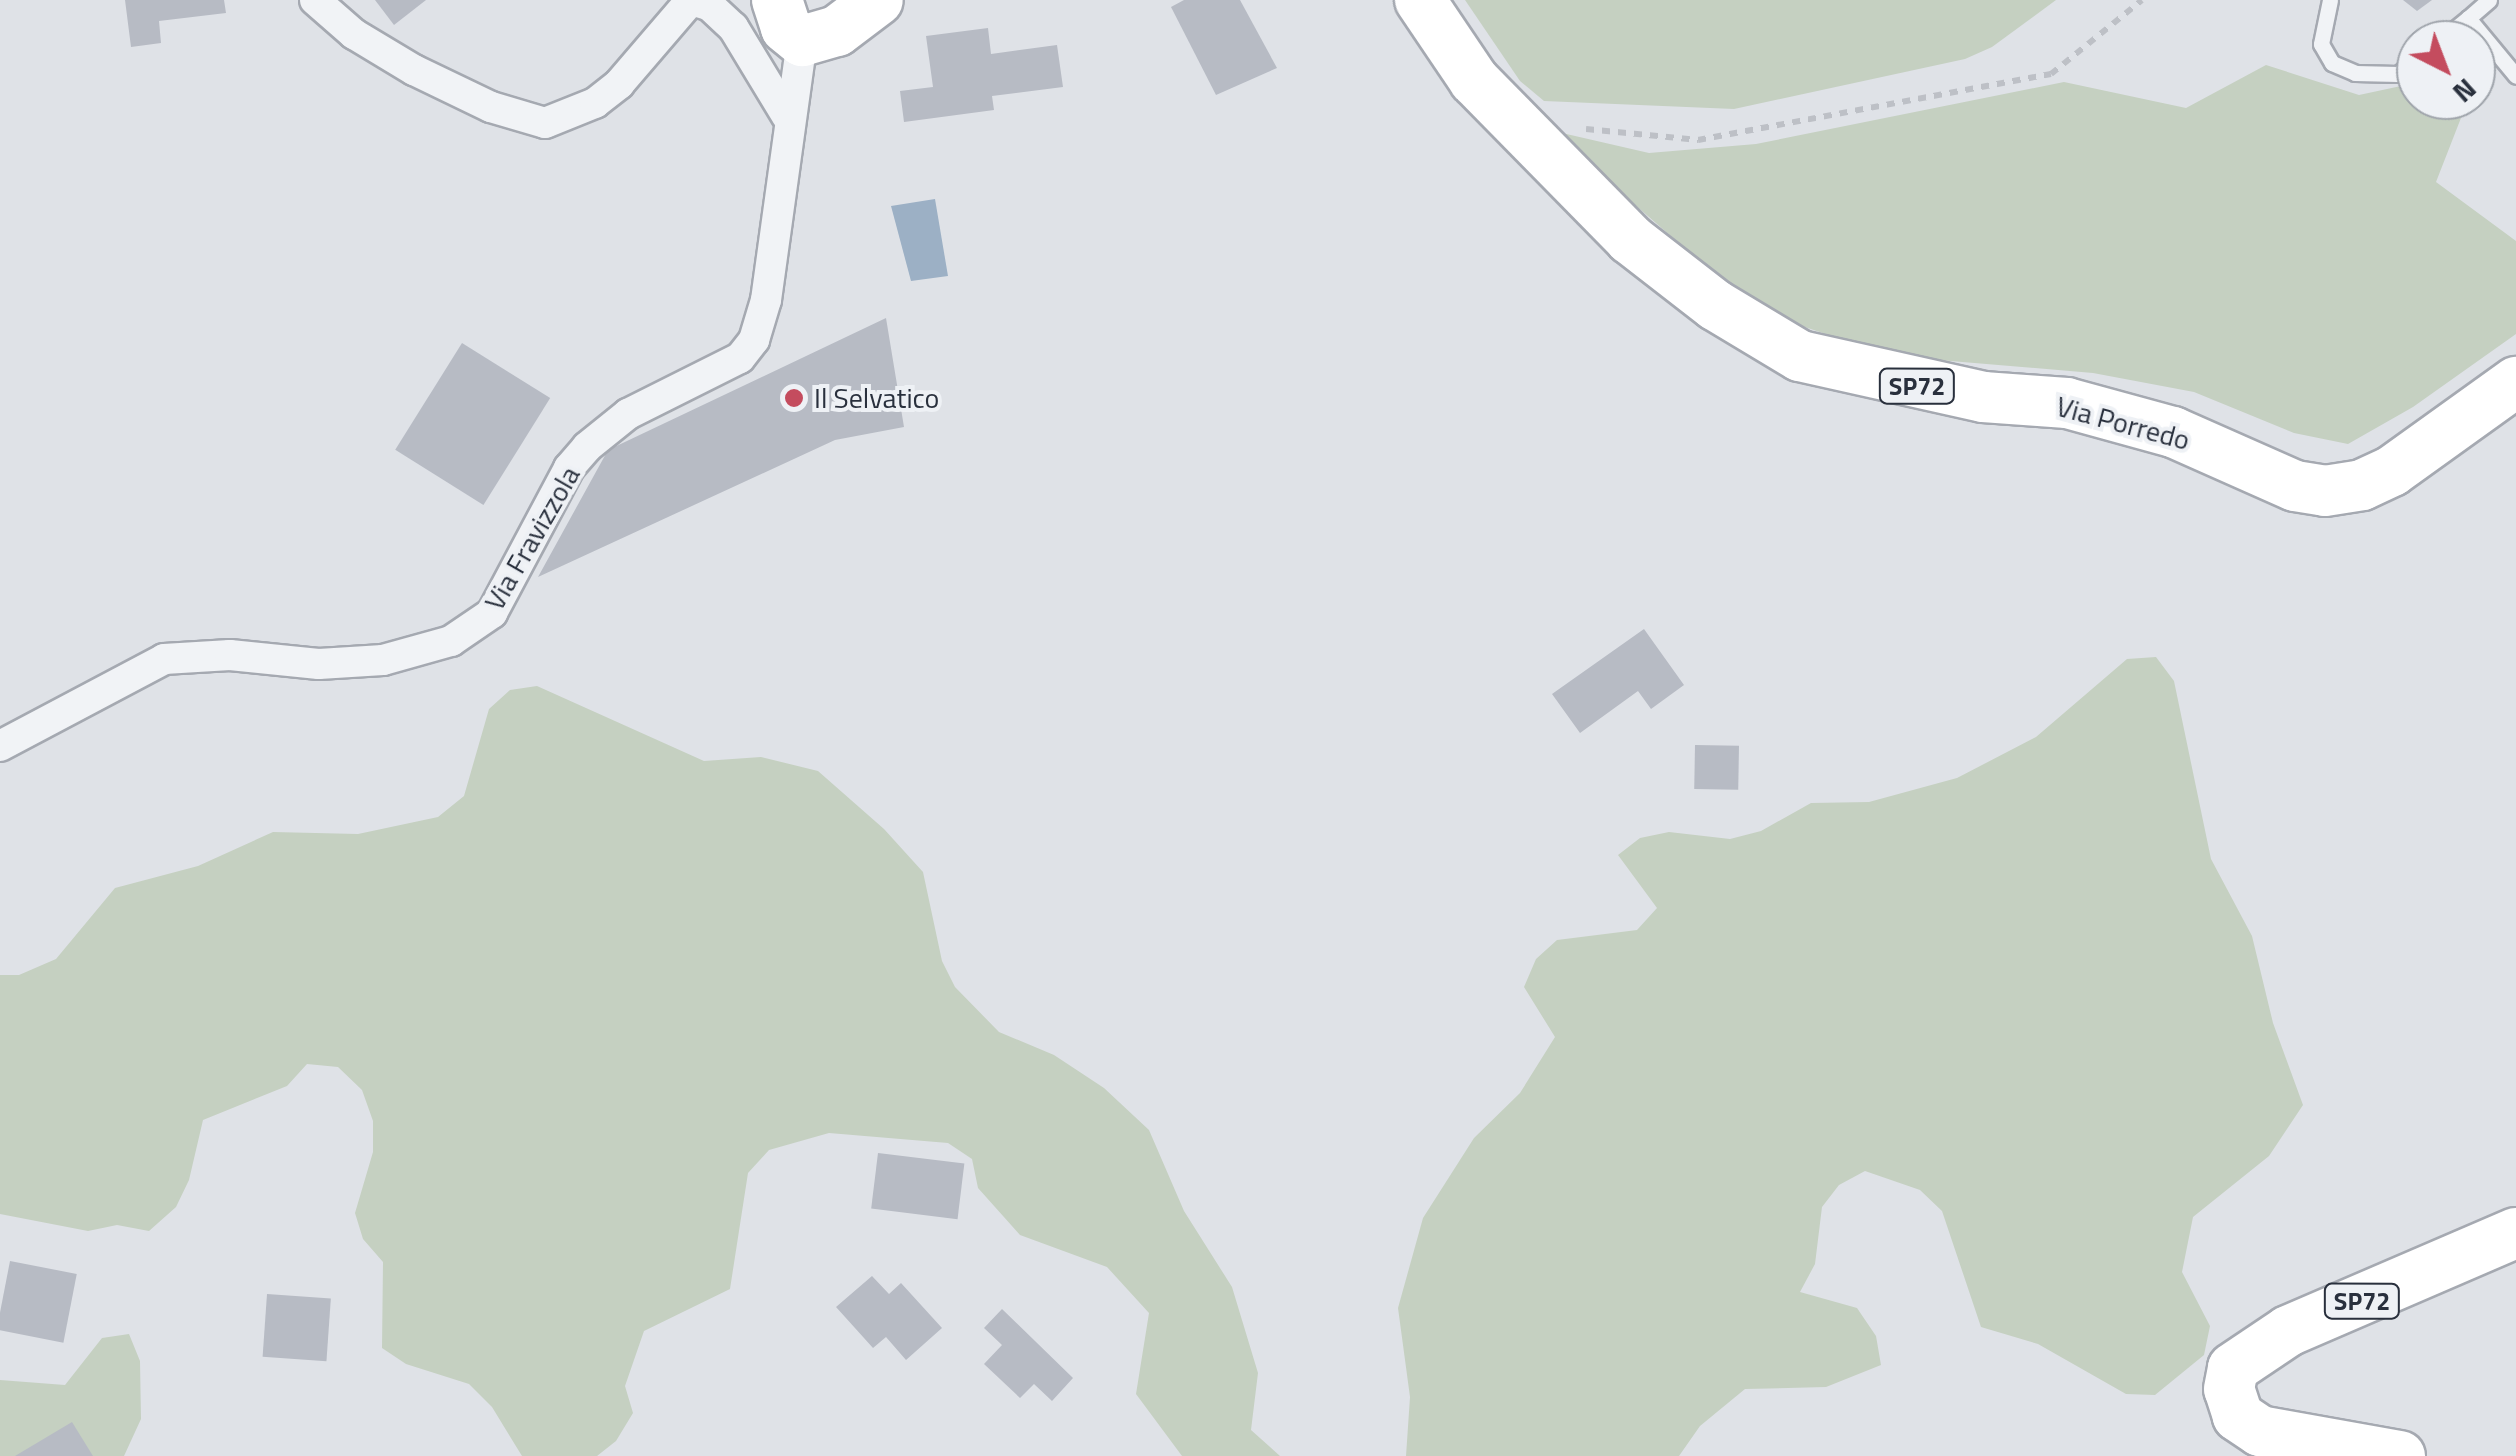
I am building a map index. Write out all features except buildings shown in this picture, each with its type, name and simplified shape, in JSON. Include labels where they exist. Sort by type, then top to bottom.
[{"type":"main road","points":[[790,20],[836,32],[878,0]]},
{"type":"main road","name":"Via Porredo","points":[[1420,0],[1510,121],[1630,238],[1715,305],[1800,356],[1983,398],[2067,404],[2174,432],[2295,486],[2326,490],[2362,485],[2516,382]]},
{"type":"main road","name":"SP72","points":[[2400,1456],[2260,1431],[2238,1416],[2229,1389],[2232,1368],[2288,1332],[2516,1233]]},
{"type":"street","points":[[316,0],[354,34],[414,70],[490,107],[544,123],[595,103],[620,84],[691,0],[709,4],[733,27],[787,116]]},
{"type":"street","name":"Via Fravizzola","points":[[0,746],[164,659],[230,655],[319,664],[384,660],[470,631],[492,613],[569,468],[595,439],[654,399],[730,364],[754,340],[769,281],[787,116],[790,20]]},
{"type":"lane","points":[[2330,0],[2320,44],[2332,63],[2355,73],[2396,74]]},
{"type":"lane","points":[[2466,20],[2489,0]]},
{"type":"lane","points":[[2468,18],[2516,76]]},
{"type":"path","points":[[1510,121],[1698,140],[1898,104],[2051,74],[2142,0]]},
{"type":"green space","points":[[1465,0],[2056,0],[1992,47],[1965,59],[1734,109],[1544,101],[1520,81]]},
{"type":"green space","points":[[2266,65],[2359,95],[2396,87],[2396,120],[2460,120],[2436,182],[2516,241],[2516,334],[2413,407],[2348,444],[2294,433],[2194,392],[2093,373],[1891,356],[1784,320],[1695,257],[1549,130],[1649,153],[1756,144],[2064,82],[2186,108]]},
{"type":"green space","points":[[2156,657],[2174,681],[2211,859],[2252,936],[2273,1023],[2303,1105],[2269,1156],[2193,1217],[2182,1272],[2210,1326],[2204,1355],[2155,1395],[2126,1394],[2038,1344],[1981,1327],[1942,1211],[1920,1190],[1865,1171],[1839,1185],[1822,1207],[1815,1264],[1800,1292],[1857,1308],[1876,1336],[1881,1365],[1826,1387],[1745,1389],[1700,1426],[1679,1456],[1406,1456],[1410,1397],[1398,1308],[1423,1218],[1474,1138],[1520,1093],[1555,1037],[1524,987],[1536,959],[1557,940],[1637,930],[1657,908],[1618,855],[1640,838],[1669,832],[1730,839],[1761,831],[1811,803],[1869,802],[1957,778],[2036,737],[2127,659]]},
{"type":"green space","points":[[537,686],[704,761],[761,757],[818,771],[884,829],[923,872],[942,961],[955,987],[999,1032],[1054,1055],[1104,1088],[1149,1130],[1184,1211],[1232,1287],[1258,1373],[1251,1430],[1280,1456],[1182,1456],[1136,1394],[1149,1313],[1107,1267],[1020,1235],[978,1188],[972,1159],[948,1143],[829,1133],[769,1150],[748,1173],[730,1289],[644,1331],[625,1386],[633,1413],[616,1441],[597,1456],[522,1456],[492,1407],[469,1384],[406,1364],[382,1348],[383,1262],[363,1239],[355,1213],[373,1152],[373,1121],[362,1090],[338,1067],[307,1064],[287,1086],[203,1120],[189,1180],[176,1207],[149,1231],[117,1225],[88,1231],[0,1214],[0,975],[19,975],[56,959],[115,888],[198,866],[273,832],[358,834],[438,817],[464,796],[489,709],[510,690]]},
{"type":"green space","points":[[129,1334],[140,1361],[141,1419],[124,1456],[0,1456],[0,1380],[65,1385],[102,1338]]},
{"type":"water","points":[[935,199],[948,276],[911,281],[891,206]]},
{"type":"place","name":"Il Selvatico","points":[[794,398]]}]
